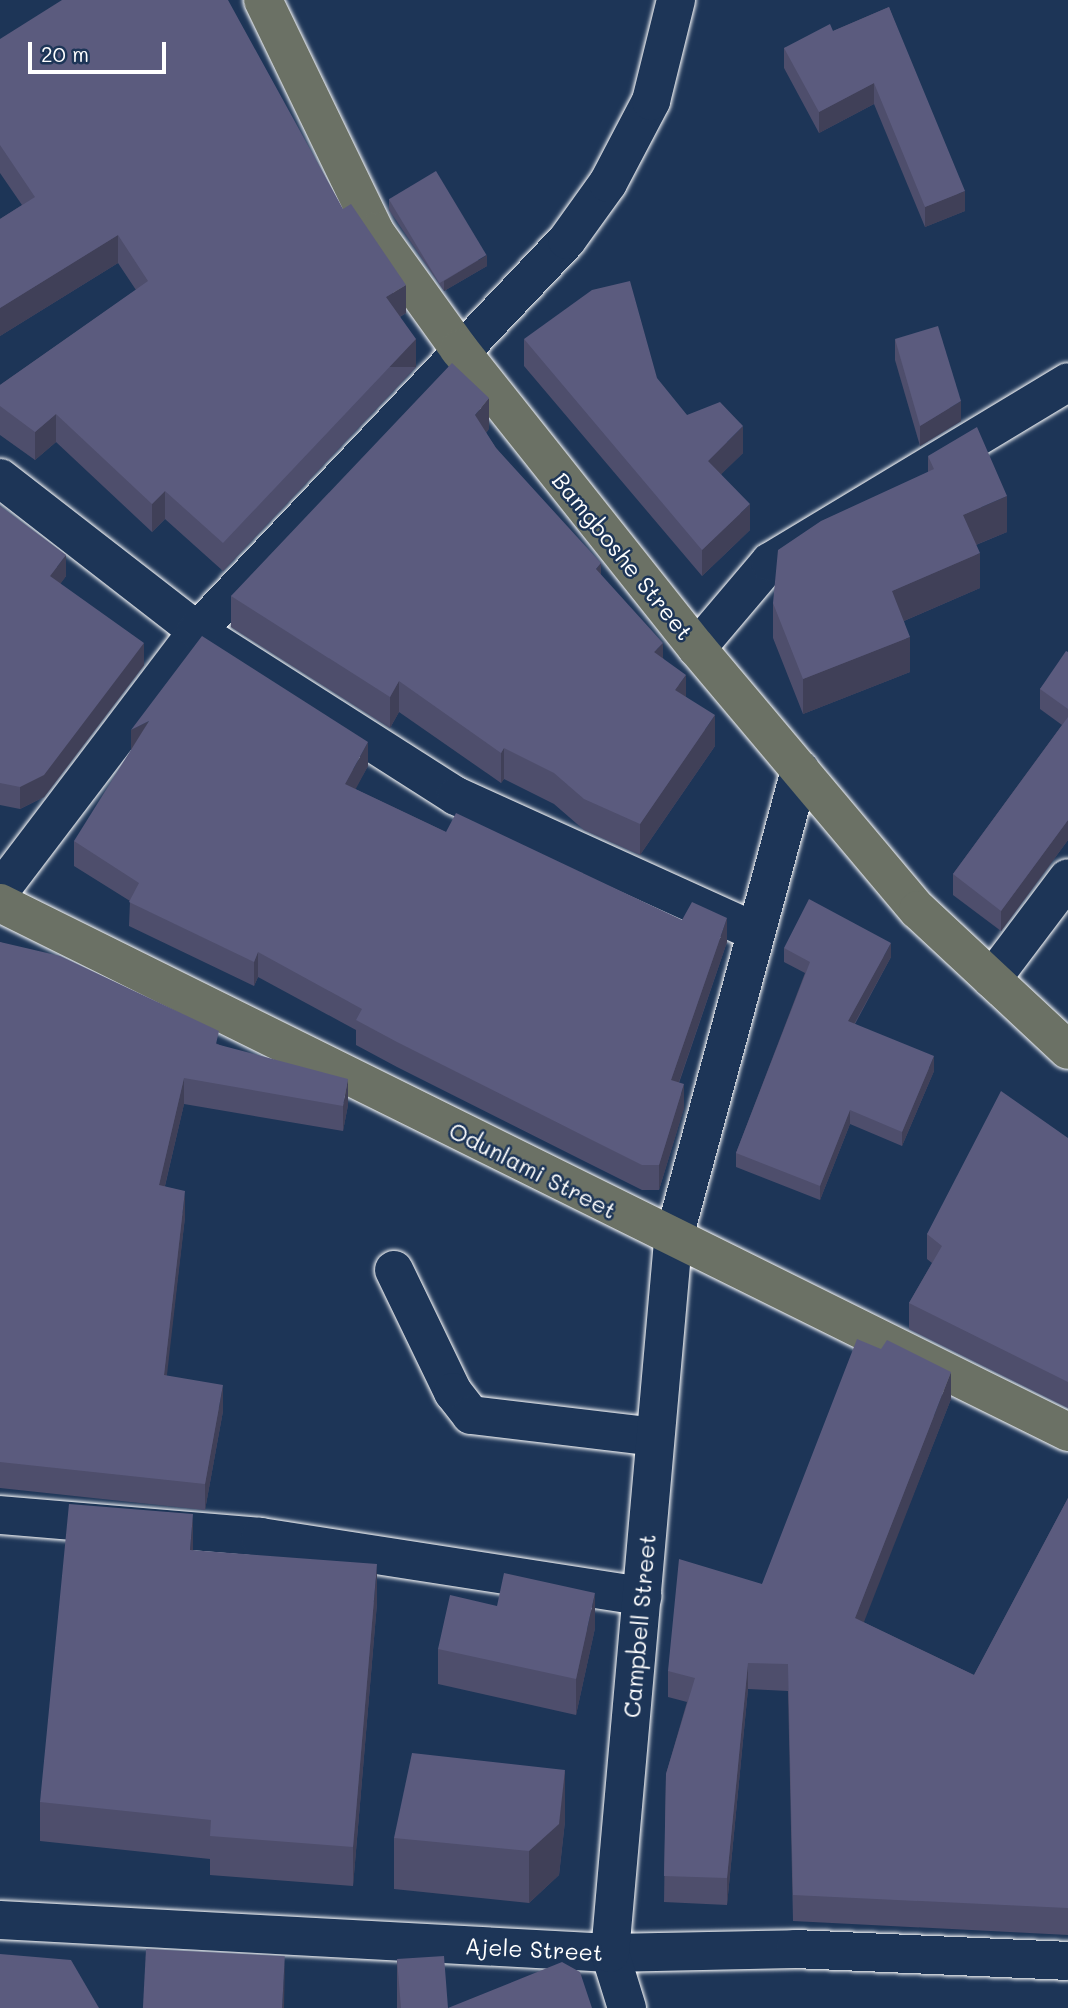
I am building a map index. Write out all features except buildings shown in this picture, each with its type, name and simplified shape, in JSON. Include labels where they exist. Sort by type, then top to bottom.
[{"type":"main road","name":"Bamgboshe Street","points":[[263,0],[375,232],[458,349],[697,648],[918,910],[1068,1050]]},
{"type":"main road","name":"Odunlami Street","points":[[0,903],[673,1241],[1068,1432]]},
{"type":"street","points":[[0,891],[197,631],[458,349],[566,240],[608,183],[651,101],[677,0]]},
{"type":"street","points":[[697,648],[769,562],[1068,382]]},
{"type":"street","points":[[0,478],[197,631],[456,796],[752,930]]},
{"type":"street","name":"Campbell Street","points":[[627,2008],[610,1953],[673,1241],[752,930],[800,770]]},
{"type":"street","points":[[992,979],[1068,878]]},
{"type":"street","points":[[394,1270],[453,1392],[471,1415],[655,1437]]},
{"type":"street","points":[[0,1515],[260,1537],[642,1596]]},
{"type":"street","name":"Ajele Street","points":[[0,1920],[610,1953],[795,1949],[1068,1961]]}]
